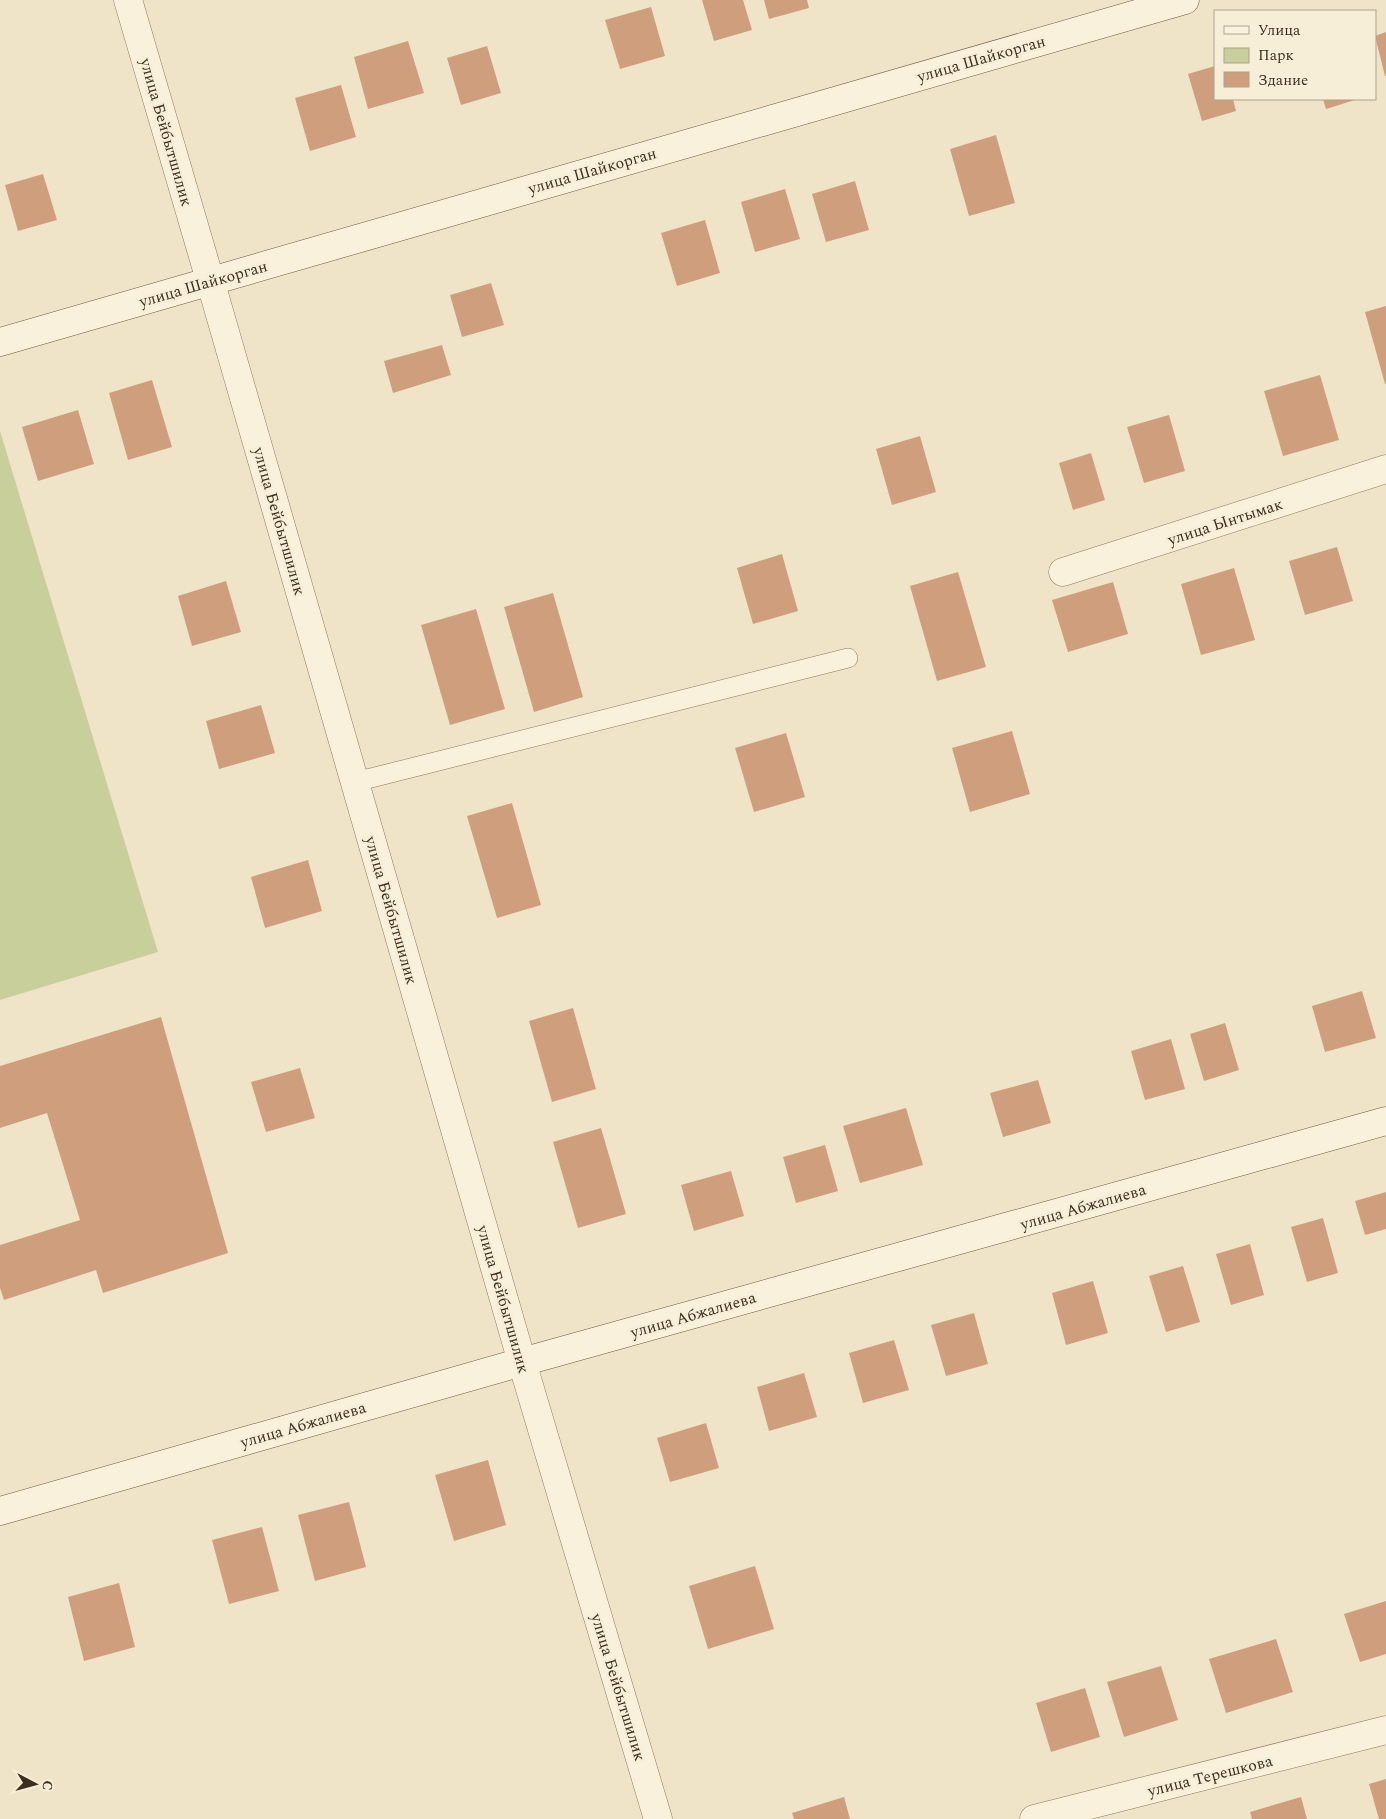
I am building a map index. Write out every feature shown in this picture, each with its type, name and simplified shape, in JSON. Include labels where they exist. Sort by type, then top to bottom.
[{"type":"street","name":"улица Бейбытшилик","points":[[128,0],[522,1362],[658,1819]]},
{"type":"street","name":"улица Шайкорган","points":[[0,342],[1185,0]]},
{"type":"street","name":"улица Ынтымак","points":[[1063,572],[1386,469]]},
{"type":"street","name":"улица Абжалиева","points":[[0,1511],[522,1362],[1386,1121]]},
{"type":"street","name":"улица Терешкова","points":[[1034,1819],[1386,1730]]},
{"type":"lane","points":[[355,782],[848,658]]},
{"type":"green space","points":[[0,431],[158,952],[0,1000]]},
{"type":"building","points":[[702,0],[743,0],[752,30],[714,41]]},
{"type":"building","points":[[764,0],[807,0],[809,8],[769,19]]},
{"type":"building","points":[[651,7],[665,56],[620,69],[605,20]]},
{"type":"building","points":[[1386,32],[1386,76],[1376,40],[1376,36]]},
{"type":"building","points":[[408,41],[424,93],[368,109],[354,57]]},
{"type":"building","points":[[487,46],[501,93],[461,105],[447,58]]},
{"type":"building","points":[[1214,66],[1214,100],[1233,100],[1236,111],[1202,121],[1188,74]]},
{"type":"building","points":[[341,85],[356,137],[310,151],[295,98]]},
{"type":"building","points":[[1323,100],[1355,100],[1326,109]]},
{"type":"building","points":[[996,135],[1015,203],[969,216],[950,149]]},
{"type":"building","points":[[43,174],[57,220],[18,231],[5,185]]},
{"type":"building","points":[[855,181],[869,230],[826,242],[812,194]]},
{"type":"building","points":[[785,189],[800,239],[755,252],[741,202]]},
{"type":"building","points":[[705,220],[720,273],[677,286],[661,233]]},
{"type":"building","points":[[491,283],[504,325],[462,337],[450,295]]},
{"type":"building","points":[[1386,306],[1386,384],[1385,384],[1365,312]]},
{"type":"building","points":[[442,345],[451,375],[393,393],[384,361]]},
{"type":"building","points":[[1320,375],[1339,440],[1283,456],[1264,391]]},
{"type":"building","points":[[152,380],[172,447],[128,460],[109,393]]},
{"type":"building","points":[[78,410],[94,464],[38,481],[22,427]]},
{"type":"building","points":[[1169,415],[1185,471],[1144,483],[1127,427]]},
{"type":"building","points":[[920,436],[936,492],[892,505],[876,449]]},
{"type":"building","points":[[1091,453],[1105,500],[1073,510],[1059,463]]},
{"type":"building","points":[[1337,547],[1353,601],[1305,615],[1289,561]]},
{"type":"building","points":[[782,554],[798,611],[753,624],[737,568]]},
{"type":"building","points":[[1234,568],[1255,640],[1201,655],[1181,584]]},
{"type":"building","points":[[958,572],[986,667],[937,681],[910,586]]},
{"type":"building","points":[[226,581],[241,632],[192,646],[178,596]]},
{"type":"building","points":[[1113,582],[1128,634],[1068,652],[1052,600]]},
{"type":"building","points":[[553,593],[583,697],[534,712],[504,607]]},
{"type":"building","points":[[476,609],[505,709],[450,725],[421,625]]},
{"type":"building","points":[[261,705],[275,753],[219,769],[206,721]]},
{"type":"building","points":[[1012,731],[1030,794],[970,812],[952,748]]},
{"type":"building","points":[[786,733],[805,797],[754,812],[735,748]]},
{"type":"building","points":[[512,803],[541,905],[497,918],[467,816]]},
{"type":"building","points":[[308,860],[322,911],[265,928],[251,877]]},
{"type":"building","points":[[1362,991],[1376,1038],[1325,1052],[1312,1006]]},
{"type":"building","points":[[573,1008],[596,1089],[552,1102],[529,1021]]},
{"type":"building","points":[[161,1017],[228,1253],[103,1293],[96,1270],[4,1300],[0,1288],[0,1245],[80,1220],[47,1113],[0,1128],[0,1066]]},
{"type":"building","points":[[1225,1023],[1239,1070],[1204,1081],[1190,1034]]},
{"type":"building","points":[[1171,1039],[1185,1089],[1145,1100],[1131,1051]]},
{"type":"building","points":[[300,1068],[315,1118],[266,1132],[251,1082]]},
{"type":"building","points":[[1038,1080],[1051,1123],[1003,1137],[990,1093]]},
{"type":"building","points":[[906,1108],[923,1165],[860,1183],[843,1126]]},
{"type":"building","points":[[601,1128],[626,1214],[578,1228],[553,1142]]},
{"type":"building","points":[[825,1145],[838,1191],[796,1203],[783,1157]]},
{"type":"building","points":[[731,1171],[744,1216],[694,1231],[681,1185]]},
{"type":"building","points":[[1386,1192],[1386,1229],[1365,1235],[1355,1201]]},
{"type":"building","points":[[1323,1218],[1338,1273],[1307,1282],[1291,1227]]},
{"type":"building","points":[[1250,1244],[1264,1295],[1231,1305],[1216,1254]]},
{"type":"building","points":[[1183,1266],[1200,1322],[1166,1332],[1149,1276]]},
{"type":"building","points":[[1093,1281],[1108,1333],[1066,1345],[1052,1293]]},
{"type":"building","points":[[974,1313],[988,1364],[946,1376],[931,1325]]},
{"type":"building","points":[[894,1340],[909,1390],[863,1403],[849,1353]]},
{"type":"building","points":[[804,1373],[817,1417],[769,1431],[757,1387]]},
{"type":"building","points":[[706,1423],[719,1468],[670,1482],[657,1438]]},
{"type":"building","points":[[488,1460],[506,1525],[454,1541],[435,1475]]},
{"type":"building","points":[[349,1502],[366,1567],[315,1581],[298,1515]]},
{"type":"building","points":[[262,1527],[279,1591],[229,1604],[212,1540]]},
{"type":"building","points":[[755,1566],[774,1629],[708,1649],[689,1586]]},
{"type":"building","points":[[119,1583],[135,1647],[84,1661],[68,1597]]},
{"type":"building","points":[[1386,1601],[1386,1654],[1360,1662],[1344,1614]]},
{"type":"building","points":[[1276,1639],[1293,1692],[1226,1713],[1209,1659]]},
{"type":"building","points":[[1161,1666],[1178,1720],[1124,1737],[1107,1682]]},
{"type":"building","points":[[1085,1688],[1100,1737],[1051,1752],[1036,1703]]},
{"type":"building","points":[[1386,1779],[1386,1819],[1379,1819],[1369,1784]]},
{"type":"building","points":[[844,1797],[850,1819],[794,1819],[792,1813]]},
{"type":"building","points":[[1301,1797],[1307,1819],[1252,1819],[1250,1812]]}]
